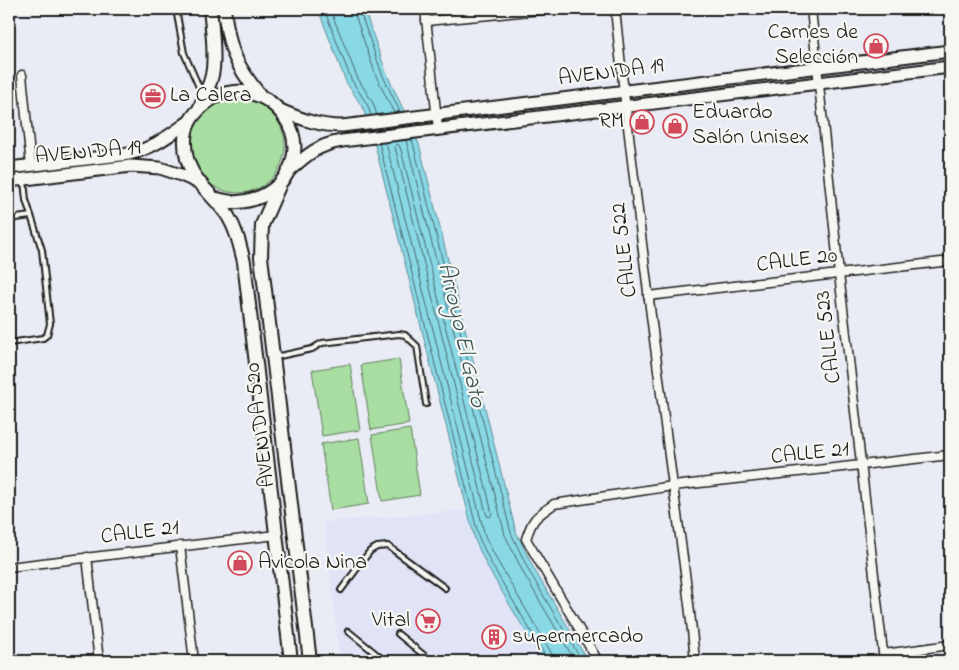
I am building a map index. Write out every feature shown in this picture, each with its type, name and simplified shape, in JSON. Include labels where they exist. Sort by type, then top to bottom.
[{"type":"main road","points":[[210,9],[213,38],[213,69],[202,103],[188,123],[184,144],[188,165],[198,183],[216,199],[238,202],[260,198],[278,186],[290,170],[294,154],[293,138],[289,123],[280,110],[259,94],[238,66],[232,52],[224,9]]},
{"type":"main road","name":"AVENIDA 19","points":[[280,110],[302,120],[325,126],[342,126],[436,116],[950,51]]},
{"type":"main road","name":"AVENIDA 19","points":[[290,170],[312,151],[328,143],[950,67]]},
{"type":"main road","points":[[202,103],[228,93],[244,91],[259,94]]},
{"type":"main road","name":"AVENIDA 19","points":[[9,168],[129,154],[160,142],[188,123]]},
{"type":"main road","name":"AVENIDA 19","points":[[9,181],[131,166],[160,168],[198,183]]},
{"type":"main road","name":"AVENIDA 520","points":[[278,186],[262,225],[260,242],[310,661]]},
{"type":"main road","name":"AVENIDA 520","points":[[216,199],[236,230],[244,262],[291,661]]},
{"type":"street","points":[[425,9],[438,130]]},
{"type":"street","points":[[426,21],[551,9]]},
{"type":"street","name":"CALLE 522","points":[[615,9],[648,296],[685,565],[695,661]]},
{"type":"street","name":"CALLE 523","points":[[810,9],[884,657]]},
{"type":"street","points":[[22,75],[31,166]]},
{"type":"street","name":"CALLE 20","points":[[648,296],[950,261]]},
{"type":"street","name":"CALLE 21","points":[[598,661],[526,539],[531,522],[554,504],[673,486],[950,455]]},
{"type":"street","name":"CALLE 21","points":[[9,566],[276,535]]},
{"type":"street","points":[[180,546],[194,661]]},
{"type":"street","points":[[87,557],[99,661]]},
{"type":"street","points":[[884,657],[950,645]]},
{"type":"lane","points":[[176,9],[184,53],[202,103]]},
{"type":"lane","points":[[9,343],[44,338],[50,329],[42,250],[24,192],[24,179]]},
{"type":"lane","points":[[9,219],[31,216]]},
{"type":"lane","points":[[273,357],[312,349],[322,343],[399,334],[405,335],[417,346],[426,404]]},
{"type":"lane","points":[[341,590],[370,551],[377,547],[388,546],[445,588]]},
{"type":"lane","points":[[348,631],[385,661]]},
{"type":"lane","points":[[398,634],[431,661]]},
{"type":"shaded area","name":"Vital","points":[[466,510],[475,540],[545,661],[340,661],[324,522]]},
{"type":"green space","points":[[238,99],[256,103],[271,113],[281,128],[285,146],[281,164],[271,179],[256,189],[238,193],[220,189],[205,179],[195,164],[191,146],[195,128],[205,113],[220,103]]},
{"type":"green space","points":[[399,359],[409,424],[371,430],[361,365]]},
{"type":"green space","points":[[350,364],[360,430],[322,436],[312,370]]},
{"type":"green space","points":[[410,429],[420,495],[382,501],[372,435]]},
{"type":"green space","points":[[359,438],[369,504],[331,510],[321,444]]},
{"type":"water","name":"Arroyo El Gato","points":[[318,9],[364,9],[386,72],[419,144],[516,532],[534,569],[588,661],[543,661],[488,568],[475,540],[376,149],[363,108],[346,82]]},
{"type":"place","name":"Carnes de Selección","points":[[876,46]]},
{"type":"place","name":"La Calera","points":[[153,96]]},
{"type":"place","name":"RM","points":[[642,122]]},
{"type":"place","name":"Eduardo Salón Unisex","points":[[675,126]]},
{"type":"place","name":"Avicola Nina","points":[[240,563]]},
{"type":"place","name":"Vital","points":[[428,621]]},
{"type":"place","name":"supermercado","points":[[494,637]]}]
